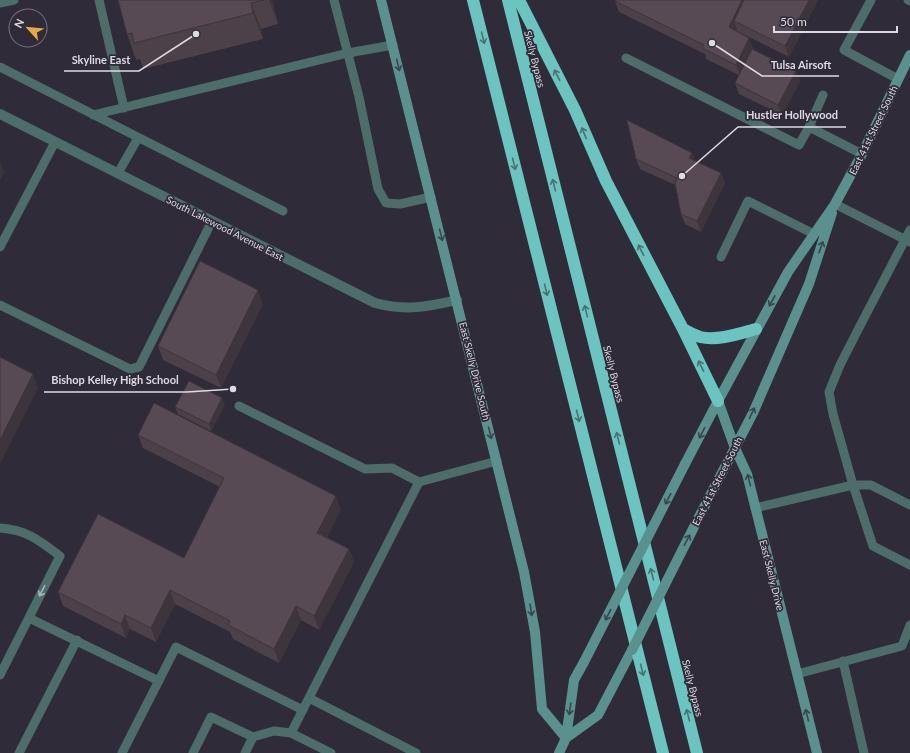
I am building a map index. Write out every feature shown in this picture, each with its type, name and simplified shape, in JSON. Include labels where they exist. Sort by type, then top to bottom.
[{"type":"highway","points":[[473,0],[663,753]]},
{"type":"highway","name":"Skelly Bypass","points":[[508,0],[697,753]]},
{"type":"highway","points":[[519,0],[575,110],[606,181],[718,401]]},
{"type":"highway","points":[[682,329],[699,337],[710,338],[721,338],[756,329]]},
{"type":"main road","name":"East Skelly Drive South","points":[[381,0],[524,572],[535,632],[542,709],[566,738]]},
{"type":"main road","name":"East 41st Street South","points":[[559,753],[566,738],[574,680],[756,329],[788,272],[835,204],[862,154],[910,56]]},
{"type":"main road","name":"East 41st Street South","points":[[566,738],[598,715],[753,413],[808,284],[835,204]]},
{"type":"main road","name":"East Skelly Drive","points":[[718,401],[735,448],[747,474],[817,753]]},
{"type":"street","name":"South Lakewood Avenue East","points":[[0,114],[375,303],[392,308],[428,307],[457,300]]},
{"type":"lane","points":[[0,3],[14,0]]},
{"type":"lane","points":[[99,0],[124,108]]},
{"type":"lane","points":[[334,0],[348,54],[378,190],[386,203],[400,204],[431,197]]},
{"type":"lane","points":[[871,0],[844,50],[898,79]]},
{"type":"lane","points":[[93,115],[348,54],[393,45]]},
{"type":"lane","points":[[626,58],[799,145],[809,127],[823,95]]},
{"type":"lane","points":[[0,67],[283,211]]},
{"type":"lane","points":[[809,127],[862,154]]},
{"type":"lane","points":[[118,173],[138,138]]},
{"type":"lane","points":[[0,247],[54,142]]},
{"type":"lane","points":[[721,257],[748,201],[814,234]]},
{"type":"lane","points":[[835,204],[908,241]]},
{"type":"lane","points":[[0,305],[130,369],[139,367],[212,221]]},
{"type":"lane","points":[[910,230],[908,241],[856,334],[840,365],[830,392],[833,414],[853,485],[873,546],[910,565]]},
{"type":"lane","points":[[239,406],[366,469],[392,468],[419,482],[497,461]]},
{"type":"lane","points":[[291,733],[419,482]]},
{"type":"lane","points":[[755,508],[853,485],[871,485],[910,505]]},
{"type":"lane","points":[[0,528],[15,529],[28,534],[39,540],[60,556],[0,675]]},
{"type":"lane","points":[[29,618],[159,681]]},
{"type":"lane","points":[[797,674],[906,645],[910,626]]},
{"type":"lane","points":[[19,753],[77,640]]},
{"type":"lane","points":[[122,753],[176,647],[303,710]]},
{"type":"lane","points":[[843,661],[864,753]]},
{"type":"lane","points":[[309,698],[416,753]]},
{"type":"lane","points":[[193,753],[211,717],[253,737],[274,731],[291,733],[331,753]]},
{"type":"lane","points":[[245,753],[253,737]]},
{"type":"building","points":[[118,0],[264,0],[251,3],[253,13],[134,43],[132,33],[127,34]]},
{"type":"building","points":[[742,0],[729,27],[749,38],[736,65],[702,48],[704,45],[615,1]]},
{"type":"building","points":[[744,0],[809,0],[785,46],[734,21]]},
{"type":"building","points":[[752,49],[796,71],[778,105],[735,83]]},
{"type":"building","points":[[627,120],[692,153],[689,158],[721,173],[697,221],[681,214],[675,183],[677,178],[636,159]]},
{"type":"building","points":[[200,261],[258,290],[216,375],[158,346]]},
{"type":"building","points":[[0,357],[33,374],[0,440]]},
{"type":"building","points":[[189,381],[222,398],[209,424],[175,407]]},
{"type":"building","points":[[154,403],[336,496],[317,533],[349,549],[314,616],[296,606],[274,649],[228,625],[230,621],[170,590],[151,628],[125,615],[121,624],[58,592],[98,514],[184,558],[224,478],[138,435]]},
{"type":"place","name":"Skyline East","points":[[196,34]]},
{"type":"place","name":"Tulsa Airsoft","points":[[712,43]]},
{"type":"place","name":"Hustler Hollywood","points":[[682,176]]},
{"type":"place","name":"Bishop Kelley High School","points":[[233,389]]}]
